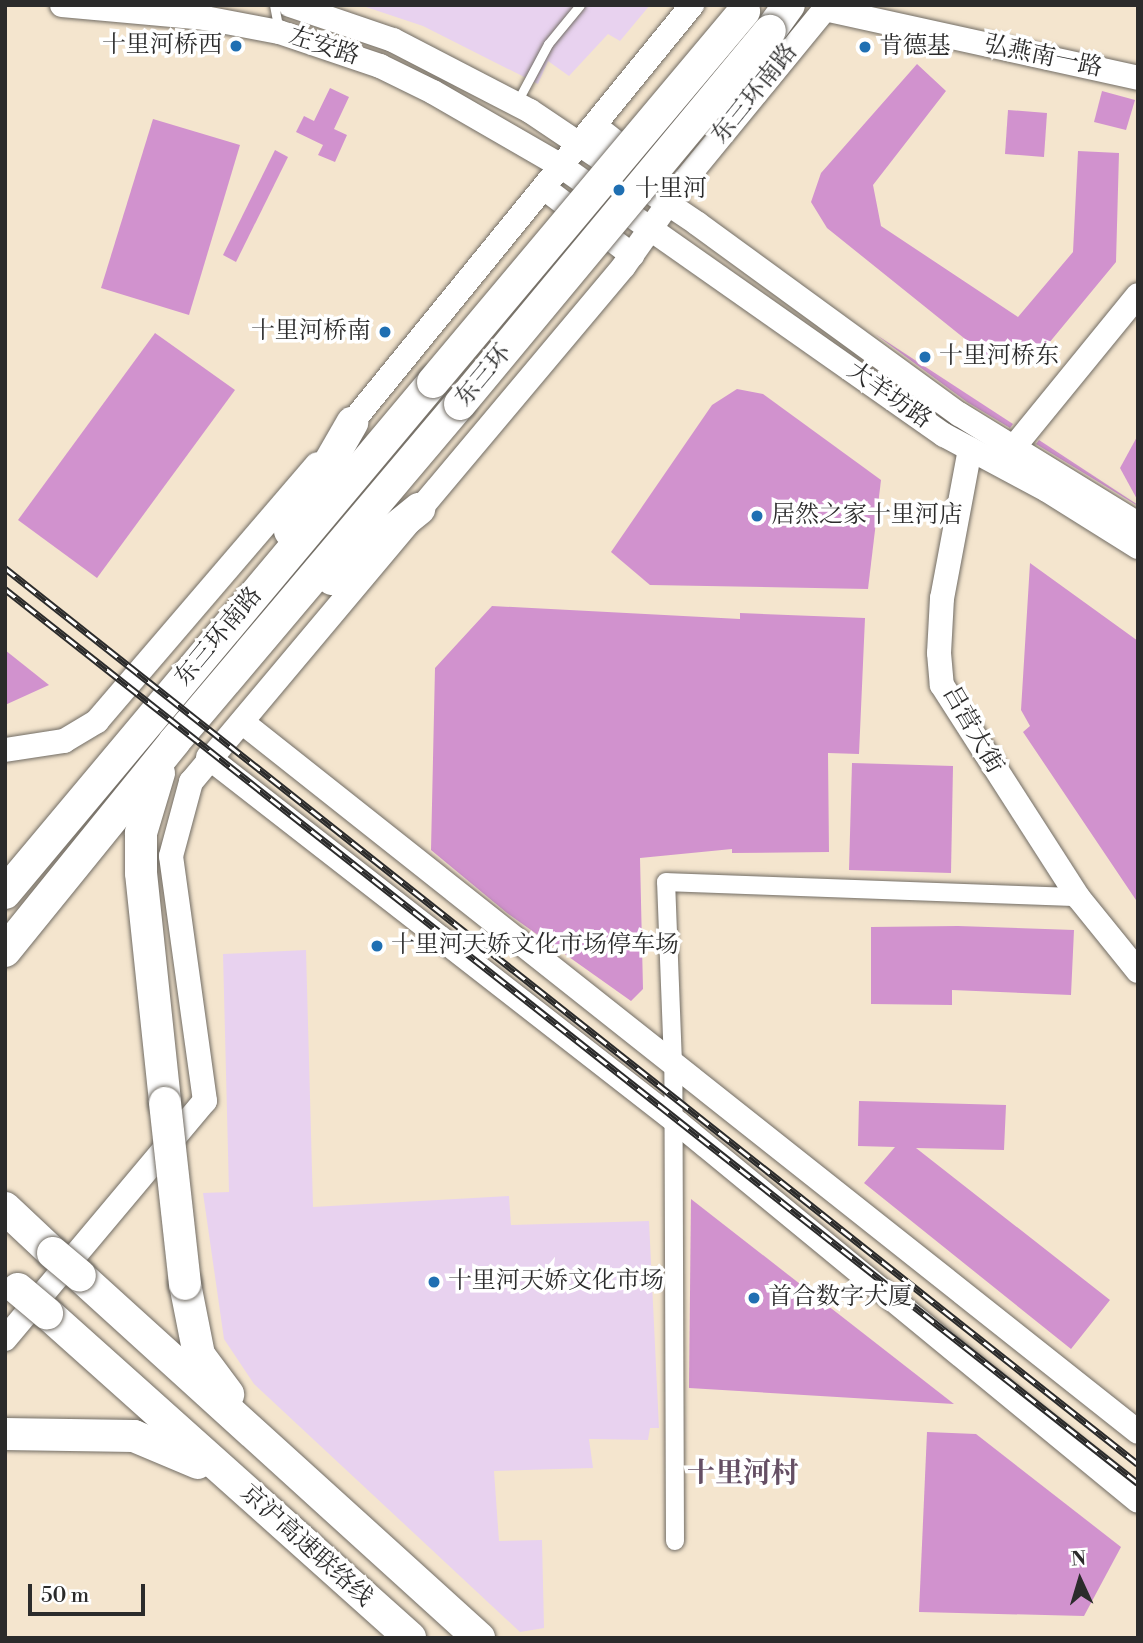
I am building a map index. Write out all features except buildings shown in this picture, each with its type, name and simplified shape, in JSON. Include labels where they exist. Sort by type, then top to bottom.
[{"type":"highway","name":"东三环","points":[[174,742],[460,404],[770,32],[789,5]]},
{"type":"highway","name":"东三环","points":[[433,382],[746,8]]},
{"type":"highway","name":"东三环南路","points":[[5,893],[433,382]]},
{"type":"highway","points":[[248,603],[352,423]]},
{"type":"highway","points":[[276,623],[419,509]]},
{"type":"highway","points":[[5,951],[174,742]]},
{"type":"highway","points":[[174,742],[149,795],[141,833],[165,1103],[185,1284],[199,1355],[316,1495]]},
{"type":"highway","points":[[5,1208],[316,1495]]},
{"type":"highway","points":[[12,1283],[234,1482]]},
{"type":"highway","points":[[5,1434],[134,1436],[172,1448],[234,1482]]},
{"type":"highway","name":"京沪高速联络线","points":[[234,1482],[410,1638]]},
{"type":"highway","name":"京沪高速联络线","points":[[316,1495],[479,1638]]},
{"type":"street","name":"左安路","points":[[62,5],[205,18],[279,33],[380,66],[518,138],[651,229]]},
{"type":"street","name":"左安路","points":[[290,5],[331,11],[424,53],[517,103],[587,135]]},
{"type":"street","points":[[5,750],[64,741],[97,722],[352,423],[692,5]]},
{"type":"street","name":"弘燕南一路","points":[[826,7],[1138,78]]},
{"type":"street","name":"东三环南路","points":[[5,1339],[205,1101],[171,856],[191,782],[208,757],[242,722],[632,255],[673,198],[826,7]]},
{"type":"street","name":"大羊坊路","points":[[587,135],[959,414],[1138,524]]},
{"type":"street","points":[[544,188],[632,255]]},
{"type":"street","name":"大羊坊路","points":[[651,229],[970,449],[1138,547]]},
{"type":"street","points":[[1014,447],[1138,295]]},
{"type":"street","name":"吕营大街","points":[[970,449],[942,598],[939,653],[942,685],[1078,897],[1138,971]]},
{"type":"street","points":[[242,722],[1138,1432]]},
{"type":"street","points":[[208,757],[671,1118],[1138,1501]]},
{"type":"street","points":[[675,1541],[671,1118],[673,1063],[666,882],[1078,897]]},
{"type":"lane","points":[[274,5],[279,33]]},
{"type":"lane","points":[[517,103],[548,44],[580,5]]},
{"type":"shaded area","points":[[360,5],[650,5],[620,41],[608,34],[569,76],[548,61],[538,84],[423,26]]},
{"type":"shaded area","name":"十里河天娇文化市场","points":[[306,950],[313,1207],[509,1196],[511,1225],[649,1221],[659,1428],[650,1428],[648,1440],[589,1439],[593,1468],[494,1471],[499,1541],[542,1540],[544,1628],[520,1632],[254,1384],[224,1339],[203,1193],[229,1192],[223,954]]},
{"type":"railway","points":[[5,568],[1138,1464]]},
{"type":"railway","points":[[5,589],[1138,1483]]},
{"type":"place","name":"十里河桥西","points":[[236,46]]},
{"type":"place","name":"肯德基","points":[[865,47]]},
{"type":"place","name":"十里河","points":[[619,190]]},
{"type":"place","name":"十里河桥南","points":[[385,332]]},
{"type":"place","name":"十里河桥东","points":[[925,357]]},
{"type":"place","name":"居然之家十里河店","points":[[757,516]]},
{"type":"place","name":"十里河天娇文化市场停车场","points":[[377,946]]},
{"type":"place","name":"十里河天娇文化市场","points":[[434,1282]]},
{"type":"place","name":"首合数字大厦","points":[[754,1298]]},
{"type":"district","name":"十里河村","points":[[743,1474]]}]
